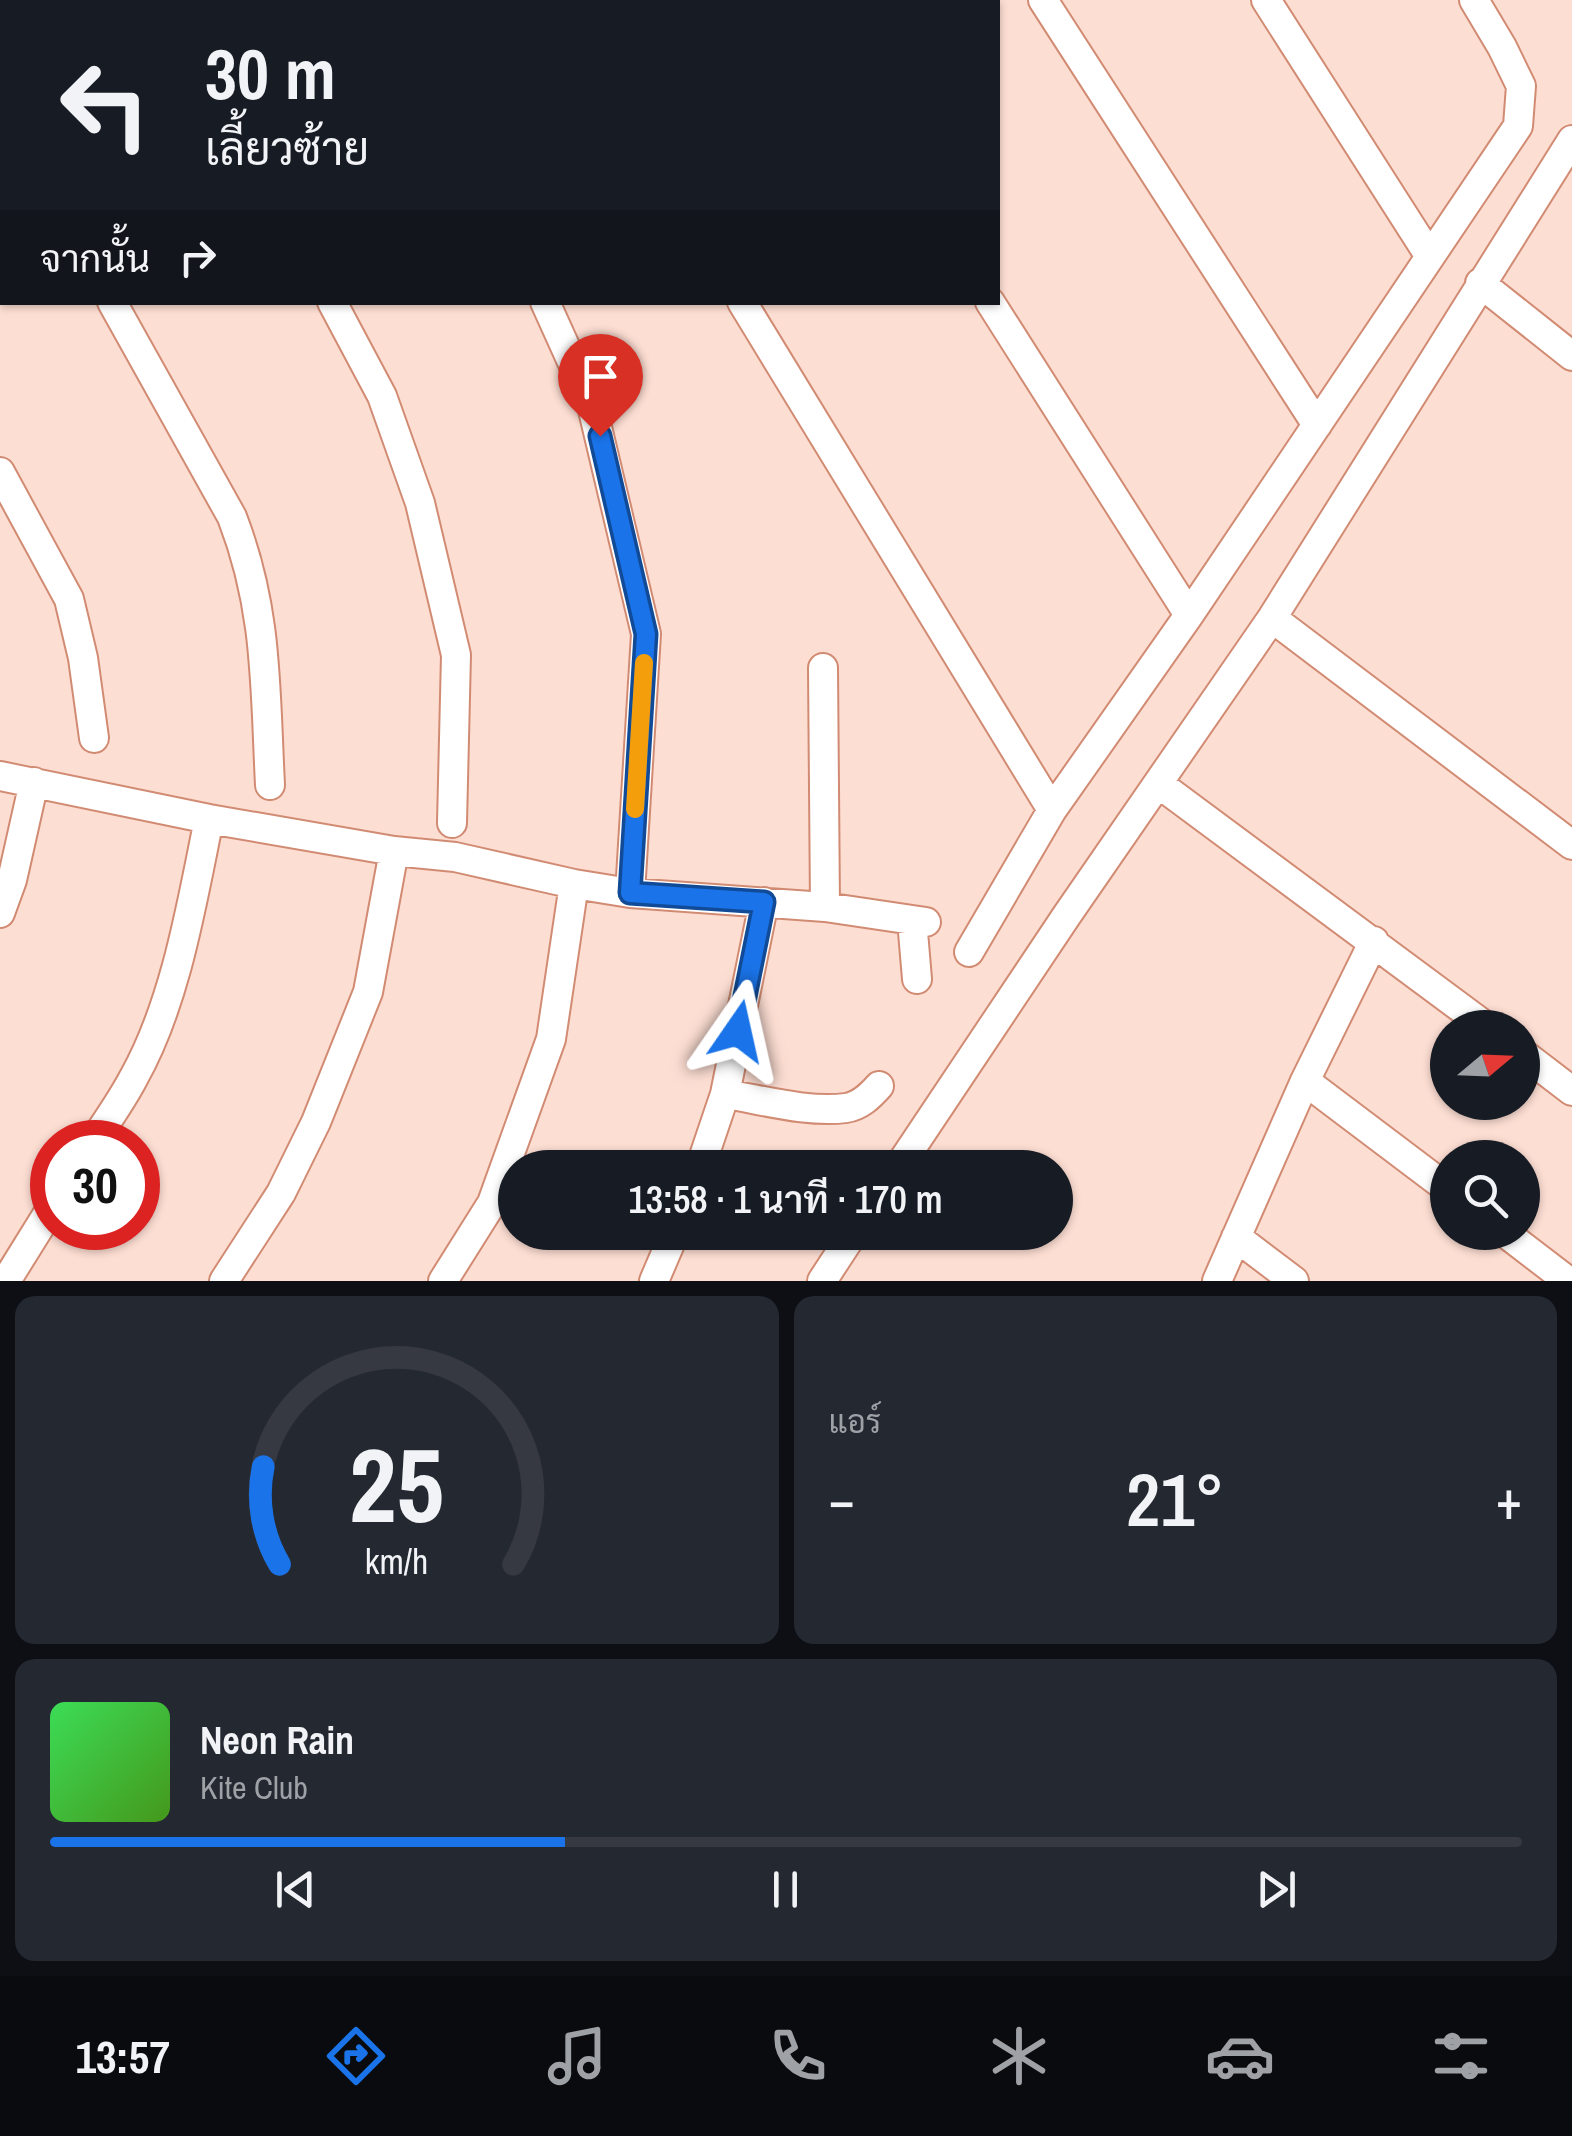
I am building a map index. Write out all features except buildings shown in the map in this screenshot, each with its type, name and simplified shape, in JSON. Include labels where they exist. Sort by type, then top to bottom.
[{"type":"street","points":[[1043,0],[1318,424]]},
{"type":"street","points":[[1266,0],[1430,255]]},
{"type":"street","points":[[970,952],[1052,810],[1518,126],[1521,86],[1474,0]]},
{"type":"street","points":[[910,1150],[1272,618],[1572,140]]},
{"type":"street","points":[[1480,283],[1572,356]]},
{"type":"street","points":[[114,305],[232,517],[245,552],[262,624],[270,786]]},
{"type":"street","points":[[334,305],[382,396],[414,485],[456,656],[452,823]]},
{"type":"street","points":[[546,305],[592,406],[646,634],[630,893]]},
{"type":"street","points":[[744,305],[1052,810]]},
{"type":"street","points":[[992,305],[1188,614]]},
{"type":"street","points":[[0,472],[69,600],[94,738]]},
{"type":"street","points":[[1272,618],[1572,845]]},
{"type":"street","points":[[823,668],[825,907]]},
{"type":"street","points":[[0,776],[210,819],[394,851],[455,857],[630,893],[825,907],[919,921],[916,979]]},
{"type":"street","points":[[0,913],[12,880],[34,782]]},
{"type":"street","points":[[1159,784],[1464,1010]]},
{"type":"street","points":[[107,1120],[136,1074],[165,1001],[184,941],[210,819]]},
{"type":"street","points":[[224,1281],[281,1193],[316,1122],[353,1030],[368,992],[394,851]]},
{"type":"street","points":[[444,1281],[492,1203],[551,1038],[574,884]]},
{"type":"street","points":[[706,1150],[726,1094],[764,902]]},
{"type":"street","points":[[1217,1281],[1305,1082],[1374,941]]},
{"type":"street","points":[[1540,1066],[1572,1090]]},
{"type":"street","points":[[1305,1082],[1430,1176]]},
{"type":"street","points":[[726,1094],[804,1106],[848,1108],[866,1100],[879,1086]]},
{"type":"street","points":[[1236,1237],[1294,1281]]},
{"type":"street","points":[[6,1281],[30,1243]]},
{"type":"street","points":[[654,1281],[667,1250]]},
{"type":"street","points":[[822,1281],[842,1250]]},
{"type":"street","points":[[1528,1250],[1568,1281]]},
{"type":"slow traffic","points":[[635,809],[644,663]]},
{"type":"route","points":[[600,436],[646,634],[630,893],[764,902],[738,1031]]}]
